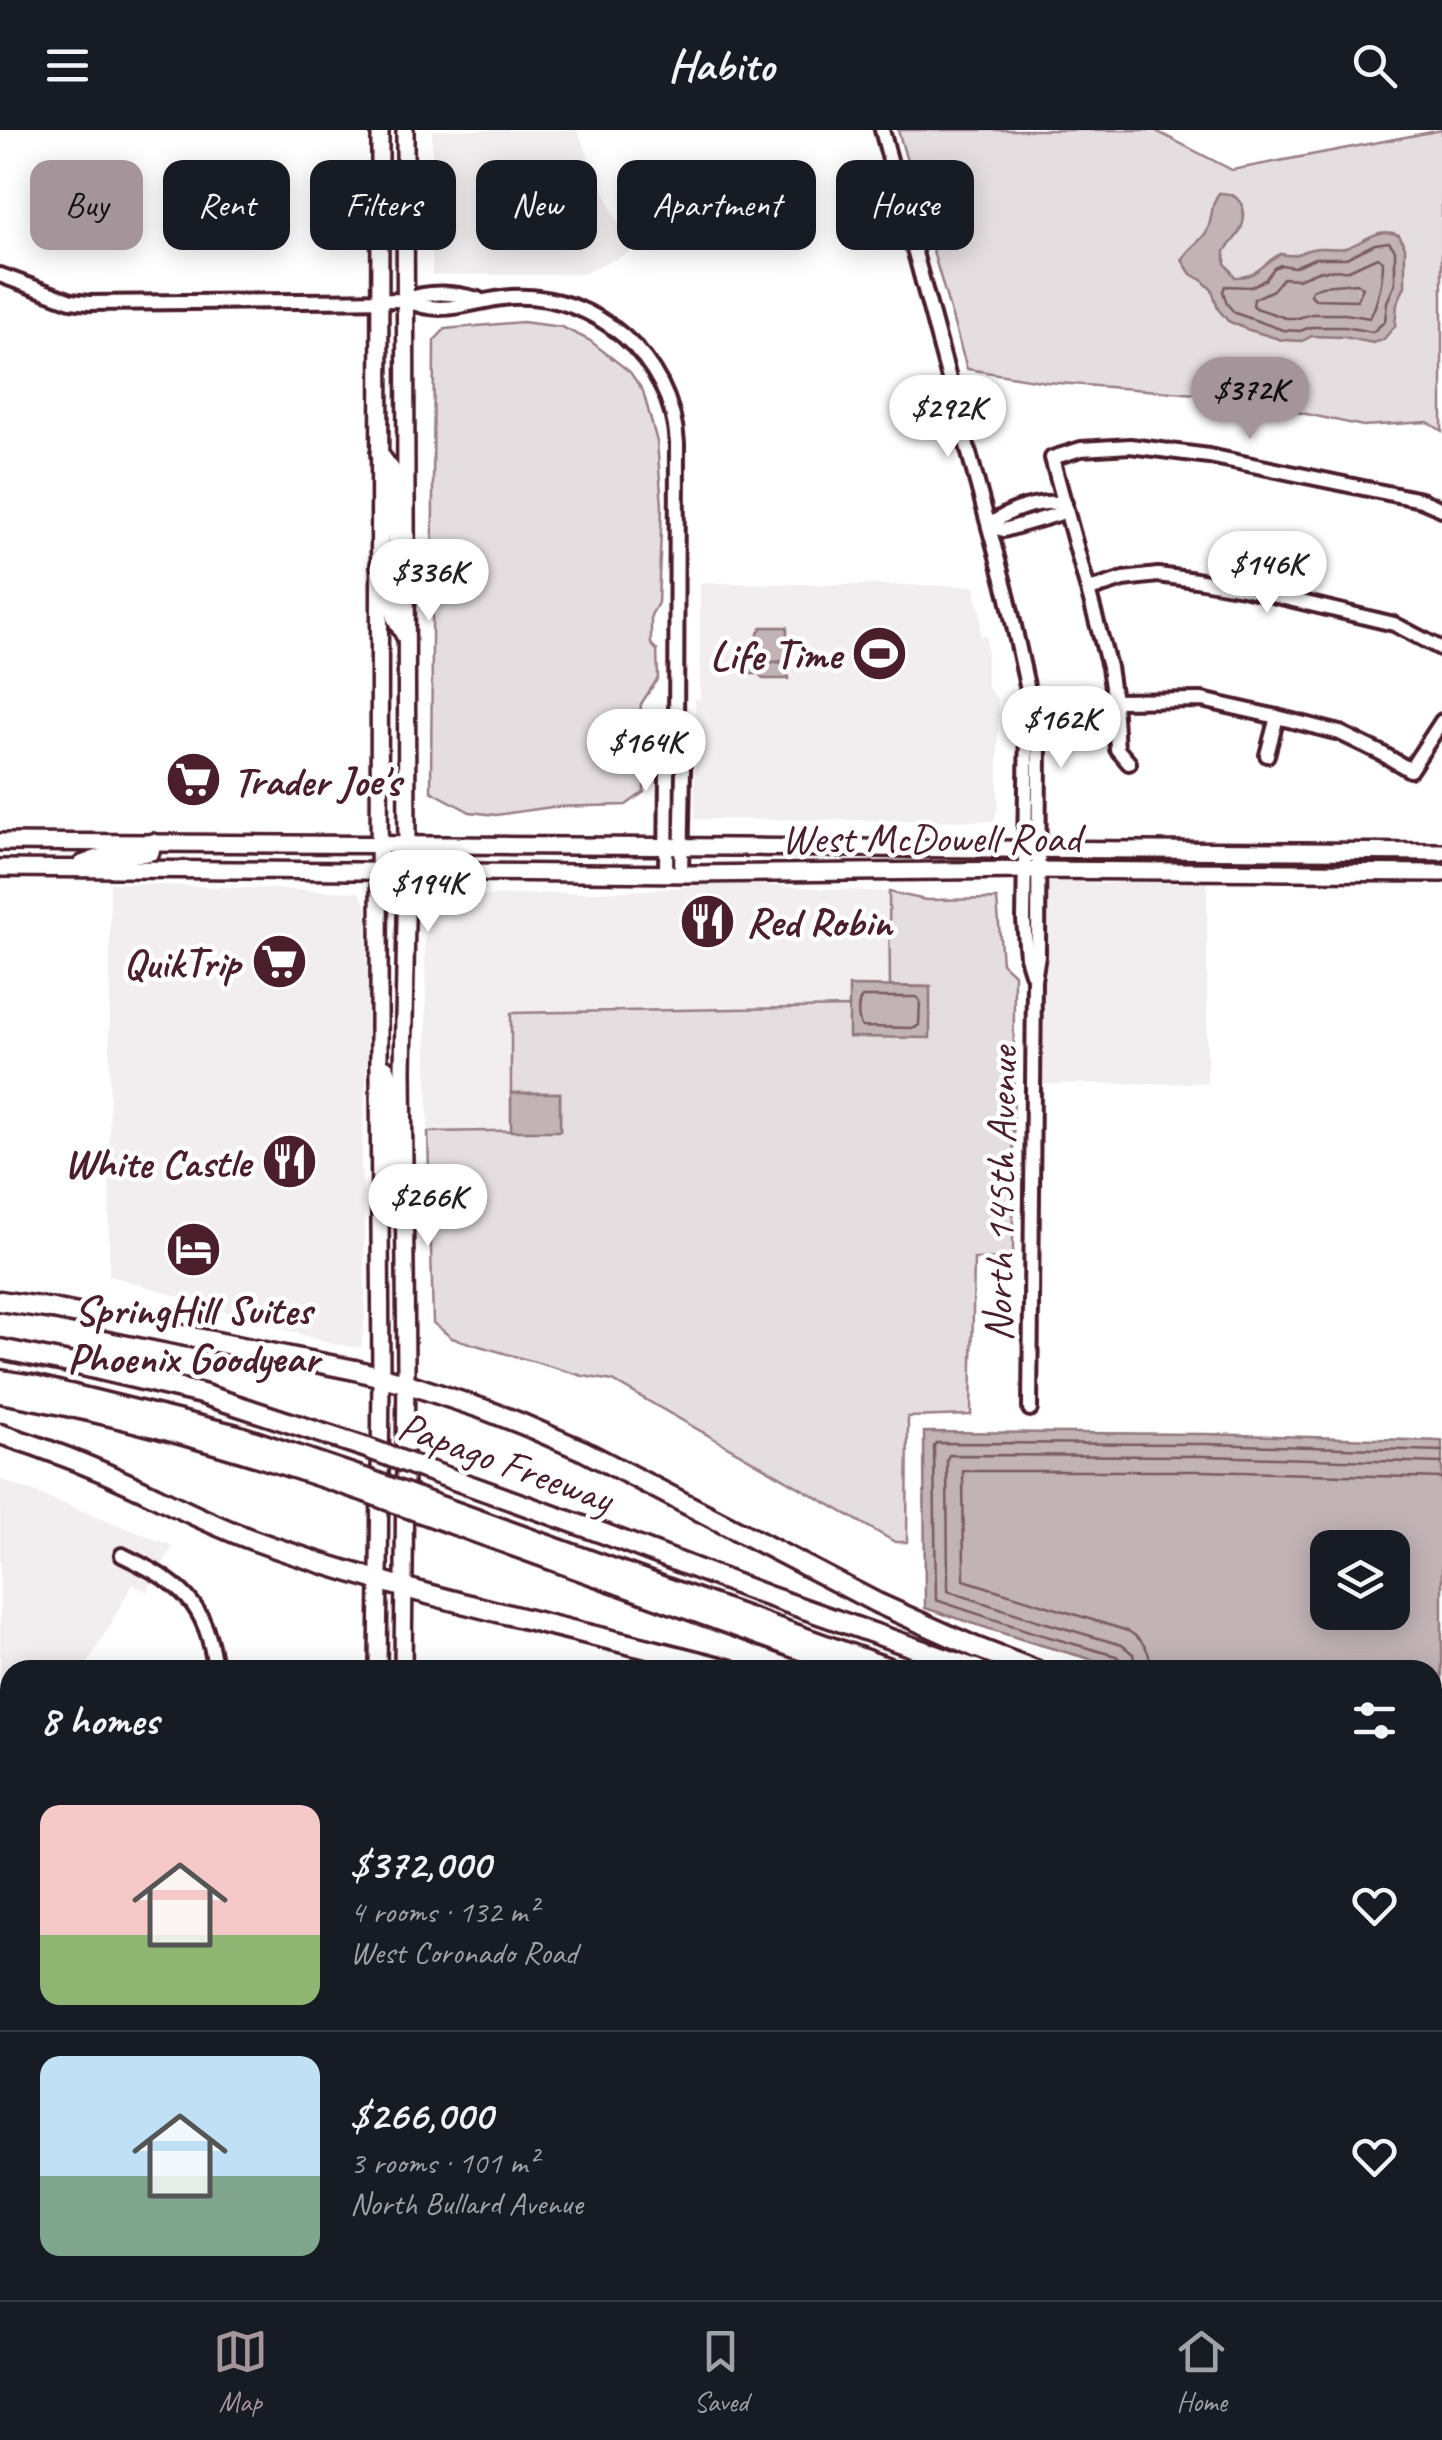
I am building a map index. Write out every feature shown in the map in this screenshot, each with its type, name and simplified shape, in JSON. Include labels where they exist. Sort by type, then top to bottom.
[{"type":"highway","points":[[0,1301],[405,1382],[555,1437],[877,1602],[1009,1660]]},
{"type":"highway","name":"Papago Freeway","points":[[0,1350],[202,1394],[367,1448],[949,1660]]},
{"type":"highway","points":[[0,1380],[236,1435],[366,1485]]},
{"type":"highway","name":"Papago Freeway","points":[[0,1392],[182,1434],[366,1485],[830,1660]]},
{"type":"highway","points":[[0,1434],[87,1465],[253,1540],[404,1586],[692,1660]]},
{"type":"highway","points":[[422,1506],[865,1660]]},
{"type":"main road","points":[[378,1660],[380,130]]},
{"type":"main road","points":[[402,1660],[407,872],[405,130]]},
{"type":"main road","points":[[379,452],[392,470],[395,546],[406,560]]},
{"type":"main road","points":[[379,566],[386,566],[391,572],[394,618],[406,639]]},
{"type":"main road","name":"West McDowell Road","points":[[0,842],[1442,852]]},
{"type":"main road","points":[[69,868],[98,858],[152,852],[154,842]]},
{"type":"main road","name":"West McDowell Road","points":[[0,868],[674,873],[1442,872]]},
{"type":"main road","points":[[379,1064],[390,1076],[394,1186],[404,1208]]},
{"type":"street","name":"North 145th Avenue","points":[[882,130],[989,526],[1039,736],[1033,870],[1024,920],[1034,980],[1030,1408]]},
{"type":"street","points":[[0,275],[89,304],[379,301],[406,300],[421,294],[458,294],[480,300],[514,297],[556,301],[616,329],[653,368],[670,401],[676,426],[676,756],[683,769],[674,873]]},
{"type":"street","points":[[1129,763],[1116,749],[1114,700],[1090,590],[1052,458],[1081,448],[1130,446],[1209,456],[1422,500],[1442,509]]},
{"type":"street","points":[[989,526],[1004,530],[1058,514],[1065,504]]},
{"type":"street","points":[[1090,590],[1123,579],[1158,576],[1196,580],[1394,624],[1442,650]]},
{"type":"street","points":[[1114,700],[1202,700],[1277,717],[1340,733],[1410,770],[1442,721]]},
{"type":"street","points":[[1268,754],[1277,717]]},
{"type":"street","points":[[122,1555],[170,1582],[190,1599],[210,1635],[214,1660]]},
{"type":"shaded area","points":[[432,130],[577,130],[590,160],[476,160],[476,250],[597,250],[597,175],[617,220],[617,250],[631,252],[582,274],[432,275],[432,250],[456,250],[456,160],[432,160]]},
{"type":"shaded area","points":[[898,130],[1154,130],[1232,170],[1442,130],[1442,431],[1428,422],[1363,426],[1221,396],[1046,382],[967,369],[933,250],[974,250],[974,160],[907,160]]},
{"type":"shaded area","points":[[522,322],[562,327],[589,340],[630,372],[643,391],[657,442],[662,506],[658,603],[651,615],[651,644],[657,650],[658,678],[641,704],[644,792],[626,805],[552,807],[496,815],[470,812],[431,791],[434,341],[445,329]]},
{"type":"shaded area","points":[[700,583],[976,586],[980,635],[987,636],[987,686],[998,700],[998,807],[994,821],[695,819]]},
{"type":"shaded area","points":[[1053,880],[1103,884],[1207,882],[1207,1083],[1043,1084],[1044,895],[1045,887]]},
{"type":"shaded area","points":[[110,883],[359,892],[367,906],[369,1030],[361,1169],[365,1319],[361,1348],[328,1343],[109,1275]]},
{"type":"shaded area","points":[[702,885],[889,892],[890,986],[850,986],[849,1007],[511,1013],[511,1131],[428,1132],[424,898]]},
{"type":"shaded area","points":[[889,892],[926,900],[997,899],[1002,963],[1014,974],[1013,1259],[974,1259],[971,1415],[908,1417],[907,1542],[895,1542],[613,1381],[452,1338],[433,1323],[428,1132],[560,1130],[560,1093],[511,1093],[511,1013],[849,1007],[850,1037],[930,987],[890,986]]},
{"type":"shaded area","points":[[0,1479],[173,1546],[147,1592],[133,1584],[90,1660],[0,1660]]},
{"type":"water","points":[[1219,193],[1237,199],[1243,209],[1241,229],[1225,251],[1225,263],[1235,277],[1255,272],[1281,254],[1345,248],[1384,232],[1399,235],[1405,247],[1405,286],[1397,304],[1395,326],[1383,340],[1373,343],[1312,336],[1302,341],[1282,340],[1228,321],[1218,309],[1212,290],[1191,274],[1182,260],[1208,229]]},
{"type":"water","points":[[762,627],[787,627],[787,661],[768,662],[788,663],[788,679],[744,674],[744,655],[759,653],[758,633]]},
{"type":"water","points":[[849,986],[930,987],[930,1038],[849,1037]]},
{"type":"water","points":[[511,1093],[560,1093],[560,1131],[511,1131]]},
{"type":"water","points":[[924,1432],[1442,1441],[1442,1660],[1094,1660],[925,1608]]},
{"type":"place","name":"Life Time","points":[[880,654]]},
{"type":"place","name":"Trader Joe's","points":[[194,780]]},
{"type":"place","name":"Red Robin","points":[[707,921]]},
{"type":"place","name":"QuikTrip","points":[[279,962]]},
{"type":"place","name":"White Castle","points":[[289,1162]]},
{"type":"place","name":"SpringHill Suites Phoenix Goodyear","points":[[193,1249]]}]
